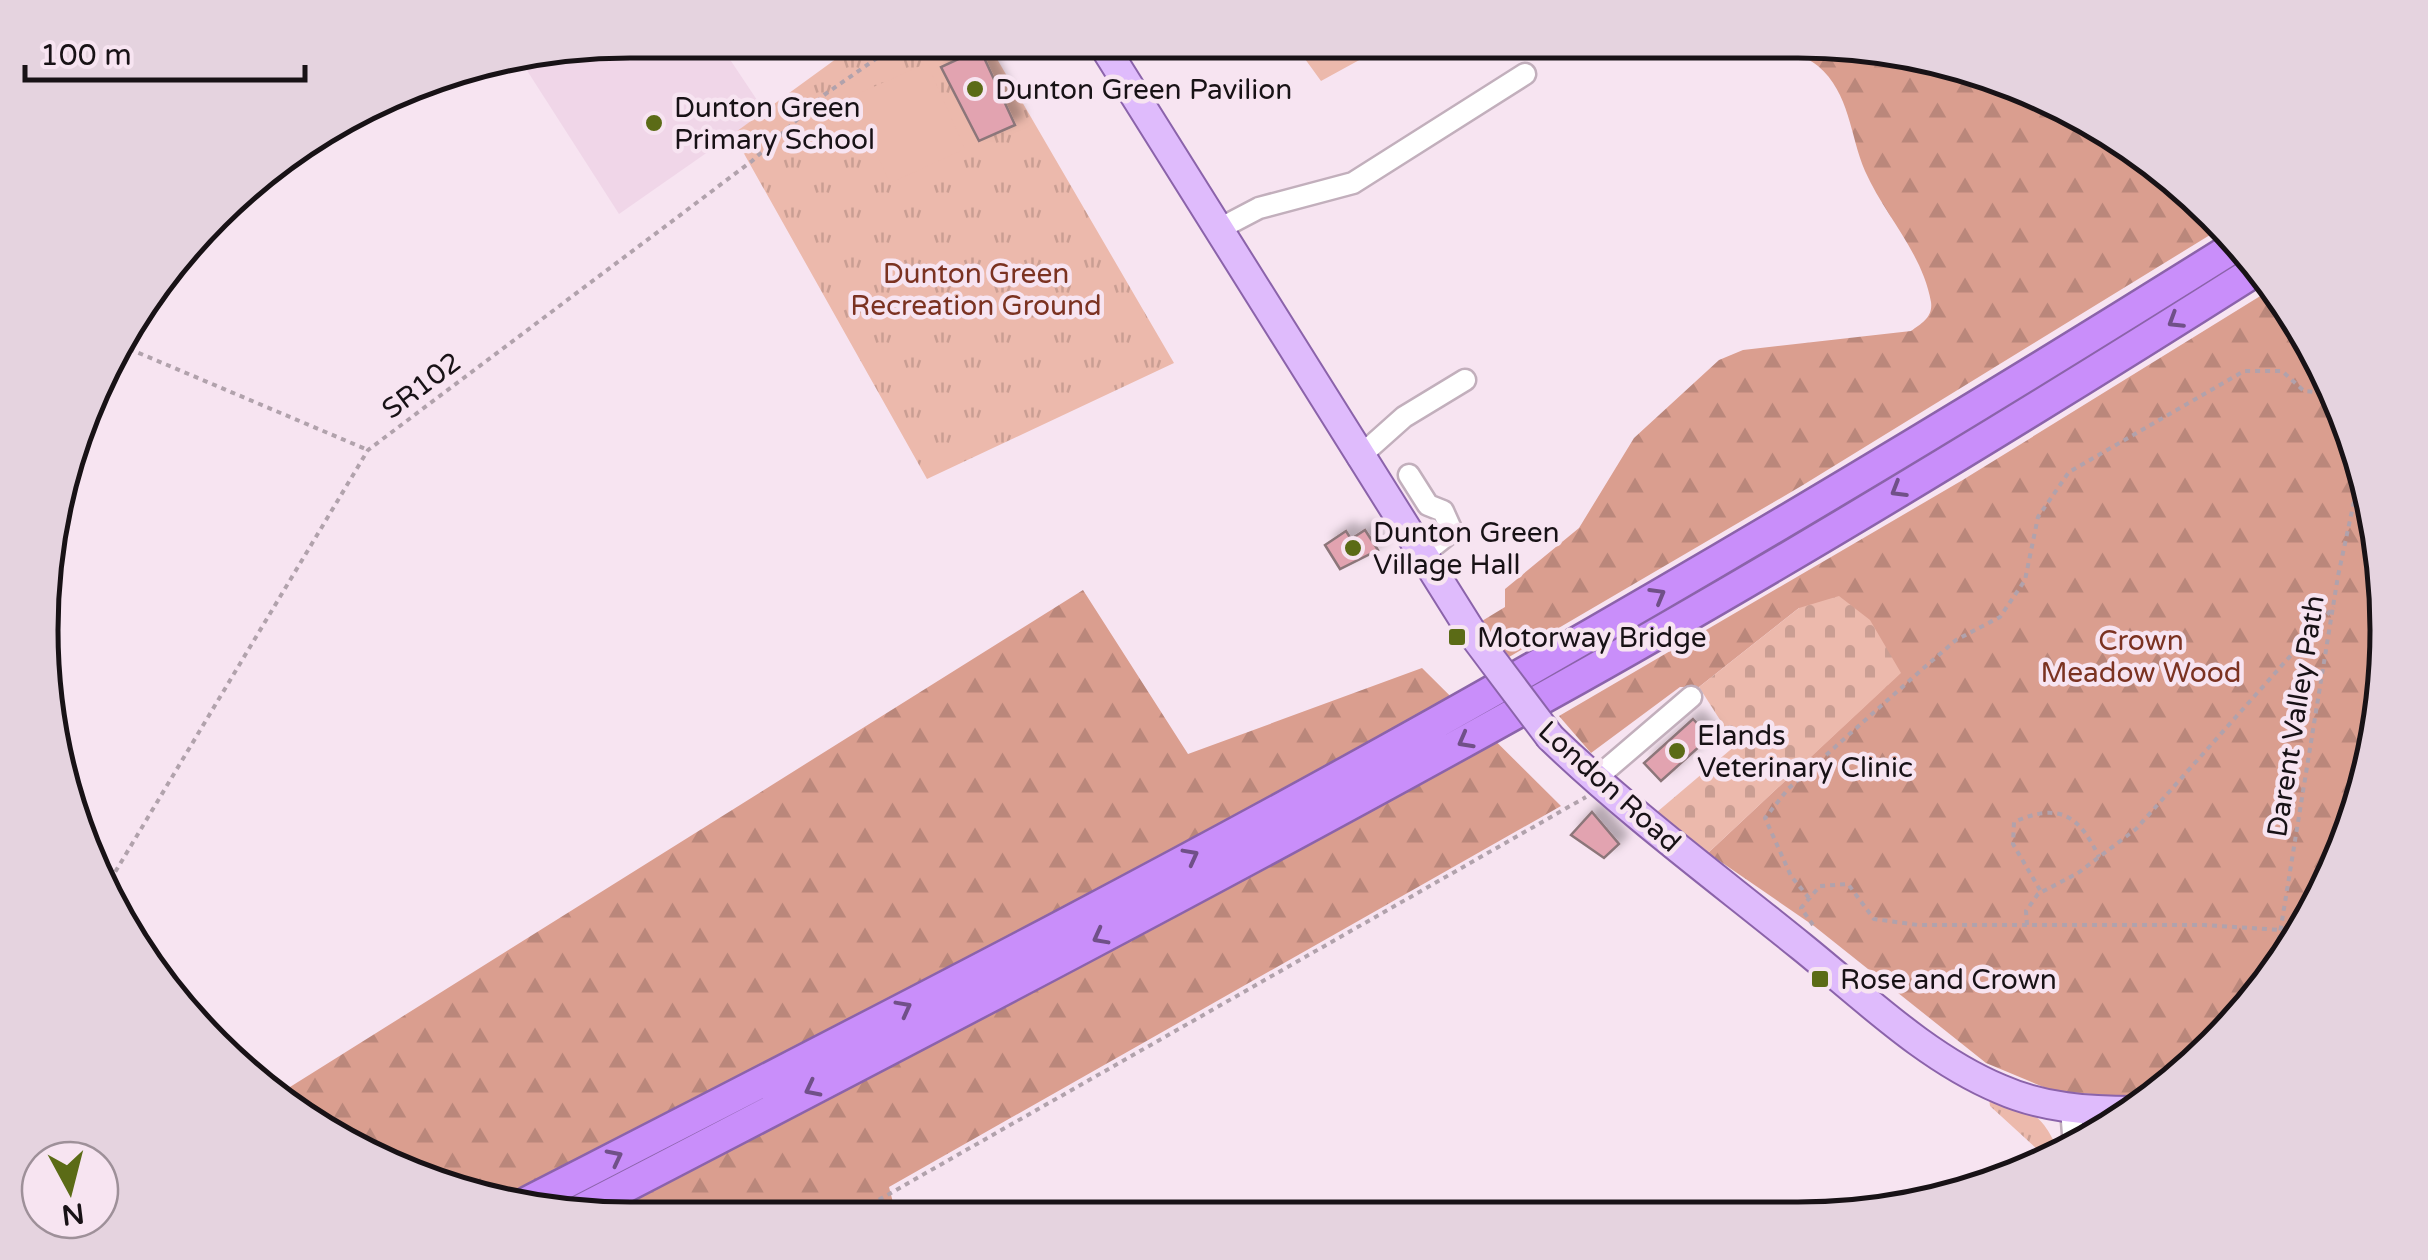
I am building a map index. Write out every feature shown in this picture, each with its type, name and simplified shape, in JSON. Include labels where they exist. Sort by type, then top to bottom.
[{"type":"highway","points":[[541,1195],[1067,923],[1530,670],[1836,491],[2227,251]]},
{"type":"highway","points":[[598,1201],[933,1027],[1553,693],[1971,447],[2247,276]]},
{"type":"main road","name":"London Road","points":[[1110,57],[1358,458],[1474,636],[1550,737],[1599,784],[1969,1074],[2001,1090],[2070,1109],[2109,1110]]},
{"type":"street","points":[[1217,230],[1259,208],[1353,183],[1526,74]]},
{"type":"street","points":[[1358,458],[1404,416],[1465,380]]},
{"type":"street","points":[[1410,475],[1428,505],[1449,519],[1452,532],[1422,556]]},
{"type":"street","points":[[1599,784],[1691,697]]},
{"type":"street","points":[[2070,1109],[2072,1132]]},
{"type":"path","name":"SR102","points":[[113,875],[368,450],[752,161],[824,95],[878,57]]},
{"type":"path","points":[[131,350],[368,450]]},
{"type":"path","points":[[1809,898],[1791,876],[1764,818],[1788,789],[1918,672],[1956,640],[2000,617],[2024,580],[2038,517],[2069,472],[2244,371],[2282,371],[2304,391],[2318,392]]},
{"type":"path","name":"Darent Valley Path","points":[[2279,939],[2355,498]]},
{"type":"path","points":[[2026,925],[2026,911],[2042,892],[2136,829],[2334,608]]},
{"type":"path","points":[[875,1202],[1599,784]]},
{"type":"path","points":[[2042,892],[2021,863],[2014,844],[2014,822],[2038,811],[2062,812],[2087,832],[2099,857]]},
{"type":"path","points":[[1800,944],[1814,926],[1801,908],[1820,886],[1848,884],[1874,919],[1918,925],[2281,930]]},
{"type":"shaded area","name":"Dunton Green Primary School","points":[[630,57],[728,57],[765,112],[619,214],[525,68]]},
{"type":"green space","name":"Dunton Green Recreation Ground","points":[[839,57],[996,57],[1174,363],[927,479],[733,134]]},
{"type":"green space","points":[[1304,57],[1365,57],[1321,81]]},
{"type":"green space","points":[[1802,57],[1910,69],[2017,101],[2116,154],[2147,176],[2211,234],[1803,485],[1504,660],[1477,624],[1505,607],[1505,589],[1579,528],[1634,438],[1719,360],[1743,350],[1911,331],[1930,312],[1931,302],[1920,267],[1865,171],[1837,89]]},
{"type":"green space","points":[[927,63],[965,149],[890,183],[851,97]]},
{"type":"green space","name":"Crown Meadow Wood","points":[[2262,295],[2311,377],[2351,482],[2366,555],[2369,667],[2359,742],[2340,814],[2294,916],[2252,979],[2203,1035],[2129,1097],[2053,1091],[1986,1063],[1814,926],[1708,853],[1900,673],[1799,608],[1699,687],[1680,687],[1591,753],[1559,716],[1961,481]]},
{"type":"green space","points":[[1083,590],[1188,754],[1422,668],[1561,806],[889,1187],[893,1202],[630,1202],[555,1198],[482,1183],[411,1159],[344,1126],[287,1089]]},
{"type":"green space","points":[[1839,596],[1870,620],[1901,673],[1708,853],[1657,812],[1736,745],[1699,687],[1799,608]]},
{"type":"green space","points":[[1989,1098],[2034,1115],[2054,1142],[2037,1149],[1990,1106]]},
{"type":"building","name":"Dunton Green Pavilion","points":[[963,57],[984,57],[1015,125],[979,141],[941,67]]},
{"type":"building","name":"Dunton Green Village Hall","points":[[1365,530],[1378,550],[1340,569],[1325,545],[1346,531],[1351,539]]},
{"type":"building","name":"Elands Veterinary Clinic","points":[[1693,719],[1710,737],[1661,781],[1644,763]]},
{"type":"building","points":[[1592,812],[1619,844],[1604,858],[1571,835]]},
{"type":"place","name":"Dunton Green Pavilion","points":[[975,89]]},
{"type":"place","name":"Dunton Green Primary School","points":[[654,123]]},
{"type":"place","name":"Dunton Green Village Hall","points":[[1353,548]]},
{"type":"place","name":"Motorway Bridge","points":[[1457,637]]},
{"type":"place","name":"Elands Veterinary Clinic","points":[[1677,751]]},
{"type":"place","name":"Rose and Crown","points":[[1820,979]]}]
